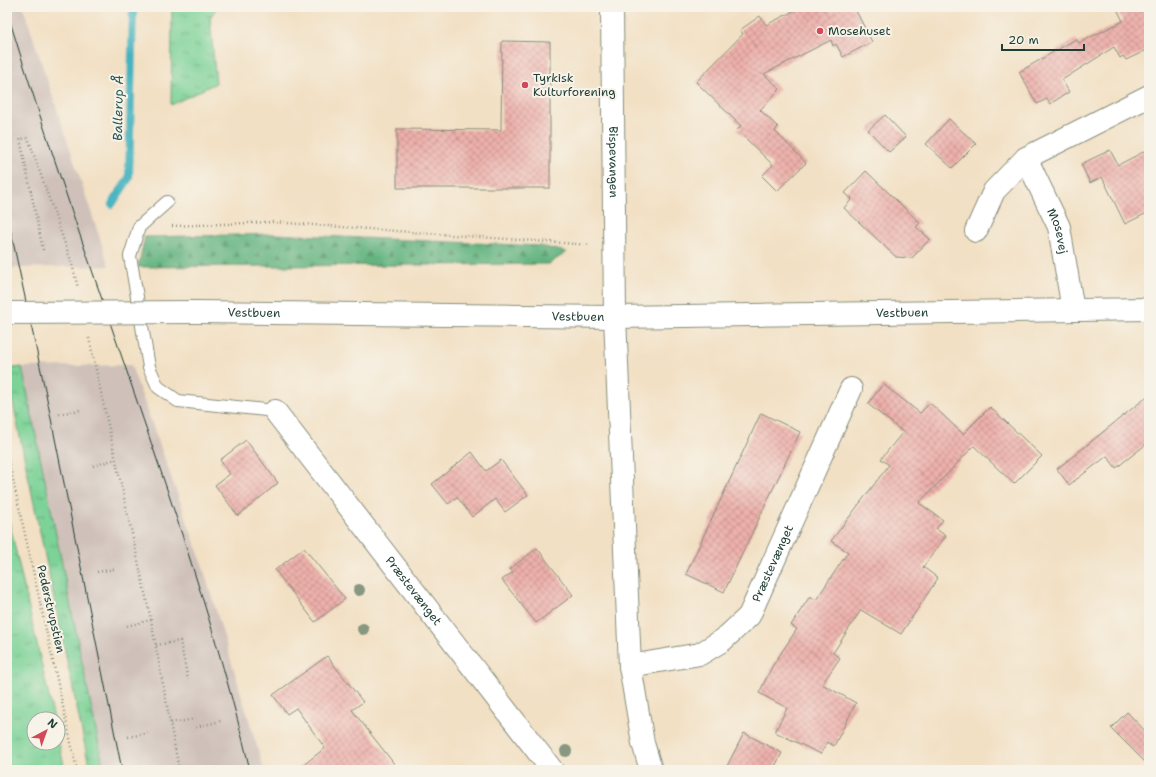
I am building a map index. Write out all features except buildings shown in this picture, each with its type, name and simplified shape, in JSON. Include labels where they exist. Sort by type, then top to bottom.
[{"type":"street","name":"Bispevangen","points":[[612,7],[615,317]]},
{"type":"street","points":[[976,232],[994,191],[1026,158],[1149,96]]},
{"type":"street","name":"Mosevej","points":[[1026,158],[1059,227],[1073,310]]},
{"type":"street","name":"Vestbuen","points":[[7,313],[196,312],[615,317],[1149,308]]},
{"type":"street","points":[[615,317],[630,666],[643,743],[651,770]]},
{"type":"street","name":"Præstevænget","points":[[630,666],[700,654],[723,640],[749,616],[851,389]]},
{"type":"street","name":"Præstevænget","points":[[275,411],[552,770]]},
{"type":"lane","points":[[167,202],[139,227],[130,256],[149,367],[158,387],[178,401],[275,411]]},
{"type":"path","points":[[43,250],[20,139],[28,138],[72,264],[79,294]]},
{"type":"path","points":[[139,227],[273,222],[614,247]]},
{"type":"path","points":[[87,331],[151,620],[179,770]]},
{"type":"path","points":[[59,414],[80,410]]},
{"type":"path","name":"Pederstrupstien","points":[[7,453],[78,770]]},
{"type":"path","points":[[93,466],[116,459]]},
{"type":"path","points":[[97,572],[115,569]]},
{"type":"path","points":[[127,626],[151,620]]},
{"type":"path","points":[[156,644],[180,641],[188,680]]},
{"type":"path","points":[[171,723],[194,719]]},
{"type":"path","points":[[196,727],[221,720]]},
{"type":"path","points":[[128,737],[148,733]]},
{"type":"shaded area","points":[[7,7],[23,7],[109,266],[7,268]]},
{"type":"shaded area","points":[[131,365],[200,557],[264,770],[104,770],[22,367]]},
{"type":"green space","points":[[172,7],[217,7],[210,18],[216,83],[171,105]]},
{"type":"green space","points":[[275,234],[540,246],[567,252],[549,264],[138,267],[145,237]]},
{"type":"green space","points":[[22,367],[104,770],[90,770],[7,375],[7,369]]},
{"type":"green space","points":[[7,512],[52,711],[26,711],[26,751],[61,751],[65,770],[7,770]]},
{"type":"waterway","name":"Ballerup Å","points":[[112,204],[129,178],[133,7]]},
{"type":"tram line","points":[[7,12],[50,146],[193,568],[209,618],[250,770]]},
{"type":"tram line","points":[[7,214],[46,394],[122,770]]},
{"type":"place","name":"Mosehuset","points":[[820,31]]},
{"type":"place","name":"Tyrkisk Kulturforening","points":[[525,85]]}]
